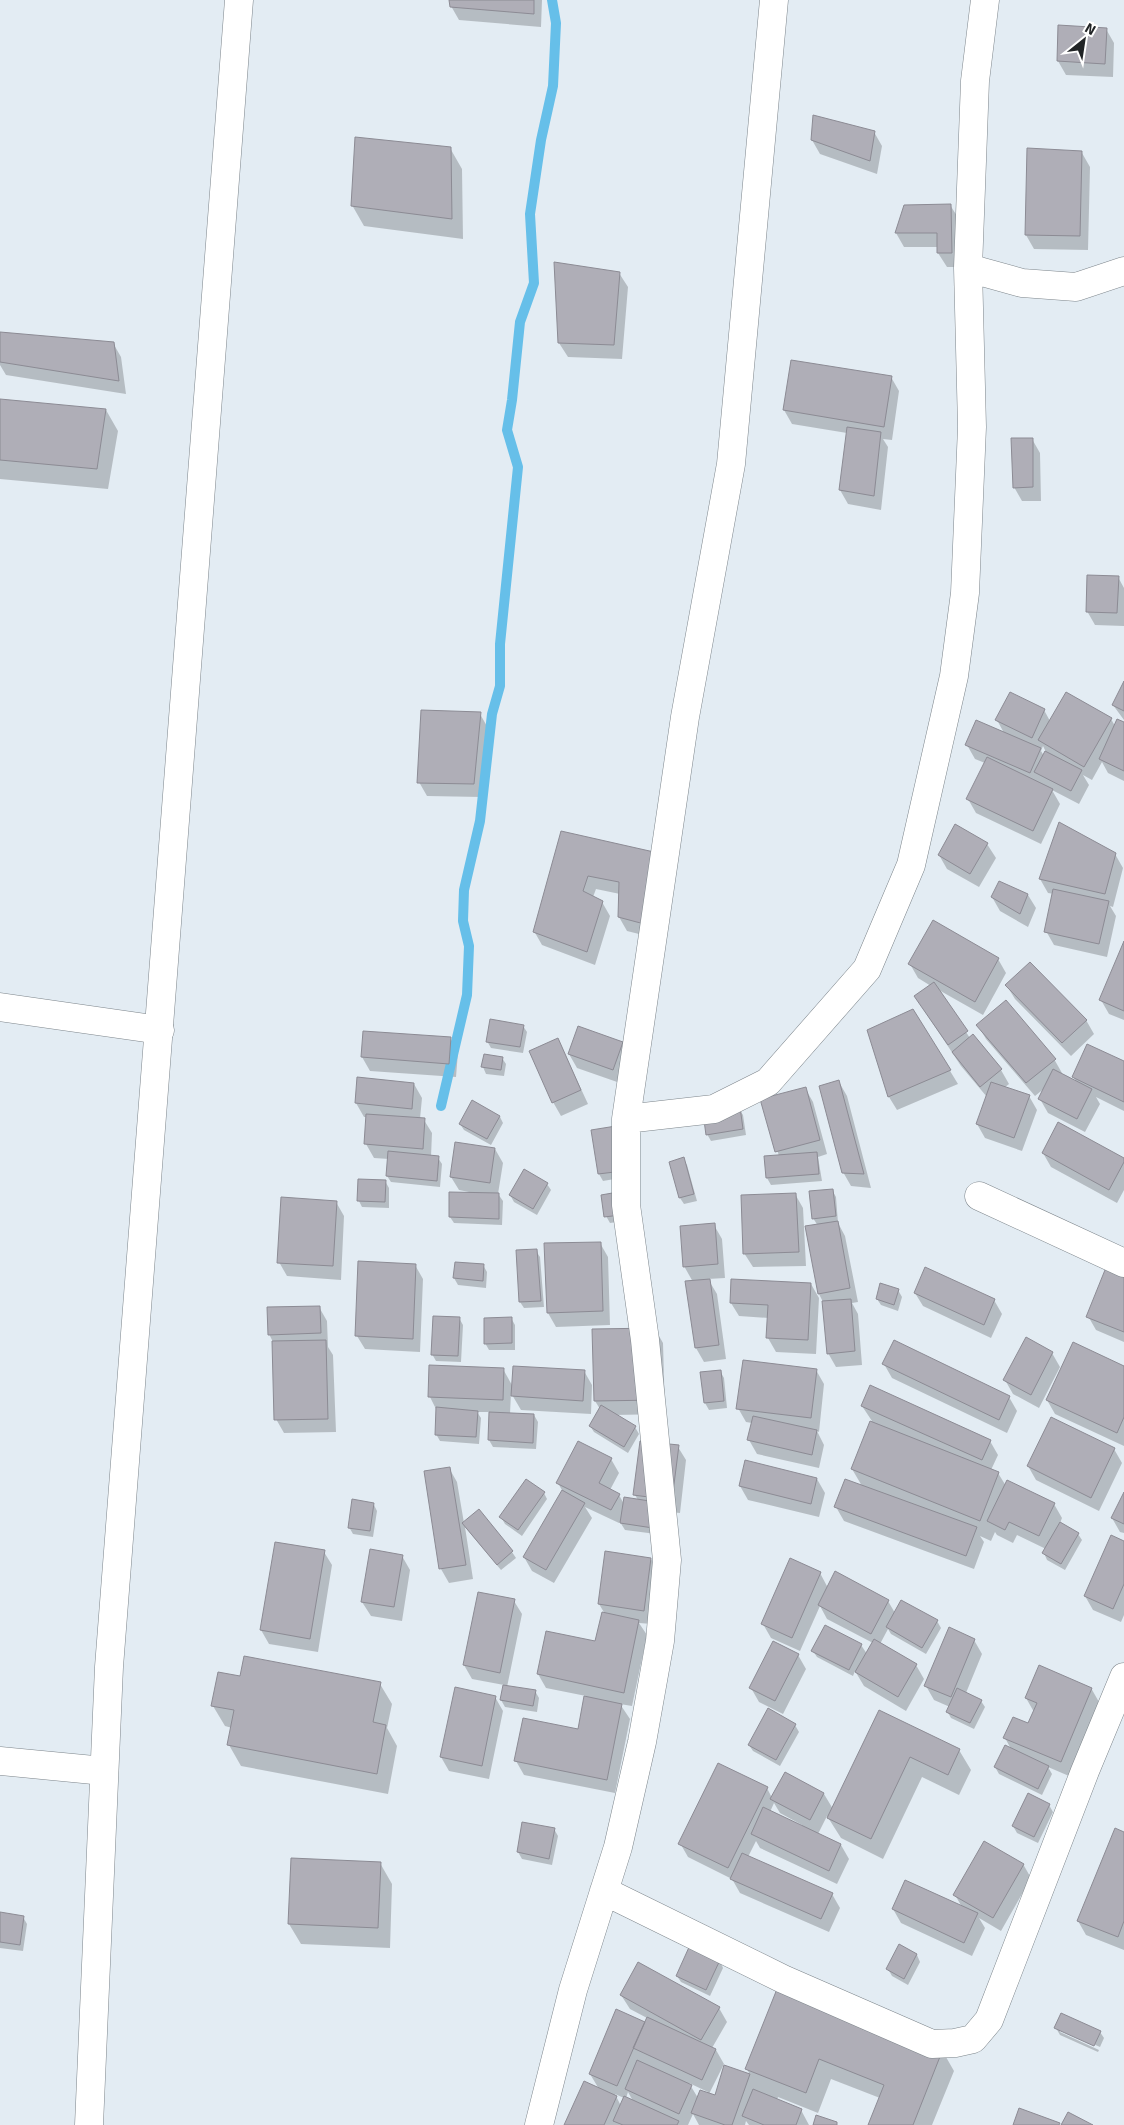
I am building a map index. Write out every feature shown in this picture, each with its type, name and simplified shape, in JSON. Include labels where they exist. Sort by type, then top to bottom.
[{"type":"street","points":[[89,2125],[109,1667],[239,0]]},
{"type":"street","points":[[539,2125],[573,1990],[618,1847],[642,1742],[660,1642],[667,1560],[645,1340],[626,1205],[626,1119],[685,717],[732,464],[774,0]]},
{"type":"street","points":[[626,1119],[714,1109],[768,1082],[866,969],[911,865],[954,676],[965,593],[972,427],[968,268],[975,81],[985,0]]},
{"type":"street","points":[[968,268],[1022,283],[1076,287],[1124,271]]},
{"type":"street","points":[[0,1007],[160,1030]]},
{"type":"street","points":[[979,1196],[1124,1263]]},
{"type":"street","points":[[604,1891],[782,1979],[906,2034],[932,2044],[954,2043],[973,2039],[989,2020],[1064,1824],[1124,1677]]},
{"type":"street","points":[[0,1761],[104,1771]]},
{"type":"building","points":[[449,0],[534,0],[534,14],[450,7]]},
{"type":"building","points":[[1058,25],[1107,28],[1105,64],[1057,61]]},
{"type":"building","points":[[813,115],[875,131],[870,161],[811,140]]},
{"type":"building","points":[[355,137],[451,147],[452,219],[351,206]]},
{"type":"building","points":[[1027,148],[1082,151],[1080,236],[1025,235]]},
{"type":"building","points":[[951,204],[952,253],[937,253],[937,233],[895,233],[904,205]]},
{"type":"building","points":[[554,262],[620,272],[614,345],[558,343]]},
{"type":"building","points":[[0,332],[114,342],[119,381],[0,362]]},
{"type":"building","points":[[791,360],[892,376],[884,427],[783,410]]},
{"type":"building","points":[[0,399],[106,409],[97,469],[0,460]]},
{"type":"building","points":[[847,427],[881,432],[874,496],[839,490]]},
{"type":"building","points":[[1011,438],[1033,438],[1033,487],[1013,488]]},
{"type":"building","points":[[1087,575],[1119,576],[1117,613],[1086,612]]},
{"type":"building","points":[[1124,681],[1124,711],[1112,705]]},
{"type":"building","points":[[1010,692],[1045,709],[1032,738],[995,720]]},
{"type":"building","points":[[1066,692],[1112,718],[1084,767],[1038,740]]},
{"type":"building","points":[[421,710],[481,712],[474,784],[417,783]]},
{"type":"building","points":[[1117,719],[1124,722],[1124,771],[1099,759]]},
{"type":"building","points":[[976,720],[1041,748],[1030,773],[965,745]]},
{"type":"building","points":[[1045,751],[1082,770],[1071,791],[1034,772]]},
{"type":"building","points":[[987,757],[1053,789],[1033,831],[966,799]]},
{"type":"building","points":[[1059,822],[1116,853],[1105,894],[1039,879]]},
{"type":"building","points":[[955,824],[988,843],[970,874],[938,855]]},
{"type":"building","points":[[561,831],[654,852],[648,925],[618,917],[619,882],[588,876],[583,891],[603,901],[587,952],[533,932]]},
{"type":"building","points":[[999,881],[1028,894],[1020,914],[991,897]]},
{"type":"building","points":[[1053,889],[1109,901],[1099,944],[1044,932]]},
{"type":"building","points":[[933,920],[999,958],[975,1002],[908,964]]},
{"type":"building","points":[[1124,941],[1124,1011],[1099,1000]]},
{"type":"building","points":[[1030,962],[1087,1020],[1062,1043],[1005,985]]},
{"type":"building","points":[[934,982],[968,1031],[948,1045],[914,996]]},
{"type":"building","points":[[1006,1000],[1056,1059],[1026,1083],[976,1025]]},
{"type":"building","points":[[913,1009],[951,1070],[888,1097],[867,1030]]},
{"type":"building","points":[[490,1019],[524,1025],[520,1047],[486,1042]]},
{"type":"building","points":[[578,1026],[623,1042],[613,1070],[568,1054]]},
{"type":"building","points":[[363,1031],[451,1037],[449,1064],[361,1057]]},
{"type":"building","points":[[973,1034],[1002,1069],[980,1087],[952,1052]]},
{"type":"building","points":[[558,1038],[581,1090],[552,1103],[529,1051]]},
{"type":"building","points":[[1087,1044],[1124,1061],[1124,1102],[1072,1077]]},
{"type":"building","points":[[484,1054],[503,1057],[501,1070],[481,1067]]},
{"type":"building","points":[[1053,1069],[1092,1089],[1077,1119],[1038,1099]]},
{"type":"building","points":[[357,1077],[414,1083],[412,1109],[355,1103]]},
{"type":"building","points":[[839,1080],[864,1174],[842,1173],[819,1086]]},
{"type":"building","points":[[991,1082],[1030,1095],[1014,1138],[976,1124]]},
{"type":"building","points":[[806,1087],[820,1140],[775,1152],[760,1099]]},
{"type":"building","points":[[472,1100],[500,1116],[487,1139],[459,1124]]},
{"type":"building","points":[[740,1107],[743,1129],[706,1135],[703,1113]]},
{"type":"building","points":[[366,1114],[425,1118],[423,1149],[364,1144]]},
{"type":"building","points":[[1058,1122],[1124,1158],[1124,1162],[1109,1190],[1042,1153]]},
{"type":"building","points":[[616,1126],[623,1171],[598,1174],[591,1130]]},
{"type":"building","points":[[455,1142],[495,1148],[490,1183],[450,1177]]},
{"type":"building","points":[[388,1151],[439,1156],[437,1181],[386,1176]]},
{"type":"building","points":[[817,1152],[819,1174],[766,1178],[764,1156]]},
{"type":"building","points":[[684,1157],[694,1194],[679,1198],[669,1162]]},
{"type":"building","points":[[524,1169],[548,1183],[533,1209],[509,1195]]},
{"type":"building","points":[[358,1179],[386,1180],[385,1202],[357,1201]]},
{"type":"building","points":[[833,1189],[836,1216],[812,1219],[809,1191]]},
{"type":"building","points":[[449,1192],[499,1193],[499,1219],[449,1217]]},
{"type":"building","points":[[618,1192],[621,1215],[604,1217],[601,1195]]},
{"type":"building","points":[[796,1193],[799,1252],[743,1254],[741,1195]]},
{"type":"building","points":[[281,1197],[337,1201],[333,1266],[277,1263]]},
{"type":"building","points":[[838,1221],[850,1288],[818,1294],[805,1226]]},
{"type":"building","points":[[715,1223],[718,1264],[683,1267],[680,1226]]},
{"type":"building","points":[[601,1242],[603,1311],[547,1313],[544,1243]]},
{"type":"building","points":[[537,1249],[541,1301],[519,1302],[516,1250]]},
{"type":"building","points":[[358,1261],[416,1264],[413,1339],[355,1336]]},
{"type":"building","points":[[455,1262],[484,1264],[483,1281],[453,1278]]},
{"type":"building","points":[[1107,1265],[1124,1272],[1124,1332],[1086,1317]]},
{"type":"building","points":[[925,1267],[995,1299],[984,1325],[914,1293]]},
{"type":"building","points":[[710,1279],[719,1345],[695,1348],[685,1281]]},
{"type":"building","points":[[731,1279],[811,1283],[808,1340],[766,1338],[768,1305],[730,1303]]},
{"type":"building","points":[[880,1283],[899,1289],[894,1305],[876,1299]]},
{"type":"building","points":[[851,1299],[855,1351],[827,1354],[822,1301]]},
{"type":"building","points":[[320,1306],[321,1333],[268,1335],[267,1307]]},
{"type":"building","points":[[433,1316],[460,1317],[458,1356],[431,1355]]},
{"type":"building","points":[[512,1317],[512,1343],[484,1344],[484,1318]]},
{"type":"building","points":[[656,1328],[658,1400],[594,1401],[592,1329]]},
{"type":"building","points":[[1026,1337],[1053,1352],[1031,1395],[1003,1380]]},
{"type":"building","points":[[326,1340],[328,1419],[274,1420],[272,1341]]},
{"type":"building","points":[[894,1340],[1010,1396],[999,1420],[882,1364]]},
{"type":"building","points":[[1073,1342],[1124,1366],[1124,1417],[1117,1433],[1046,1400]]},
{"type":"building","points":[[743,1360],[817,1369],[811,1418],[736,1409]]},
{"type":"building","points":[[429,1365],[504,1368],[503,1400],[428,1397]]},
{"type":"building","points":[[513,1366],[585,1370],[583,1401],[511,1396]]},
{"type":"building","points":[[721,1370],[724,1401],[704,1403],[700,1372]]},
{"type":"building","points":[[870,1385],[991,1440],[982,1460],[861,1406]]},
{"type":"building","points":[[601,1405],[636,1426],[624,1447],[589,1426]]},
{"type":"building","points":[[436,1407],[478,1411],[476,1437],[435,1435]]},
{"type":"building","points":[[489,1412],[534,1414],[533,1443],[488,1440]]},
{"type":"building","points":[[753,1416],[817,1430],[812,1455],[747,1440]]},
{"type":"building","points":[[1051,1417],[1115,1448],[1091,1498],[1027,1466]]},
{"type":"building","points":[[870,1421],[999,1472],[980,1521],[851,1469]]},
{"type":"building","points":[[578,1441],[612,1458],[599,1483],[620,1494],[611,1510],[556,1483]]},
{"type":"building","points":[[640,1441],[679,1445],[672,1500],[633,1495]]},
{"type":"building","points":[[745,1460],[817,1478],[811,1504],[739,1486]]},
{"type":"building","points":[[450,1467],[466,1565],[439,1569],[424,1471]]},
{"type":"building","points":[[526,1479],[545,1492],[518,1530],[499,1517]]},
{"type":"building","points":[[845,1479],[977,1527],[966,1556],[834,1507]]},
{"type":"building","points":[[1007,1480],[1055,1503],[1039,1536],[1009,1522],[1005,1530],[987,1521]]},
{"type":"building","points":[[562,1490],[585,1503],[546,1570],[523,1557]]},
{"type":"building","points":[[1124,1492],[1124,1524],[1111,1518]]},
{"type":"building","points":[[624,1497],[656,1502],[653,1528],[620,1523]]},
{"type":"building","points":[[352,1499],[374,1503],[370,1531],[348,1528]]},
{"type":"building","points":[[479,1509],[513,1551],[497,1565],[462,1523]]},
{"type":"building","points":[[1060,1522],[1079,1533],[1061,1564],[1042,1553]]},
{"type":"building","points":[[1111,1535],[1124,1541],[1124,1584],[1113,1609],[1084,1596]]},
{"type":"building","points":[[275,1542],[325,1550],[310,1639],[260,1630]]},
{"type":"building","points":[[370,1549],[403,1555],[394,1607],[361,1602]]},
{"type":"building","points":[[605,1551],[651,1558],[644,1611],[598,1604]]},
{"type":"building","points":[[790,1558],[821,1572],[792,1638],[761,1624]]},
{"type":"building","points":[[835,1571],[889,1600],[871,1634],[818,1605]]},
{"type":"building","points":[[478,1592],[515,1599],[500,1673],[463,1665]]},
{"type":"building","points":[[901,1600],[938,1620],[922,1648],[886,1627]]},
{"type":"building","points":[[602,1612],[639,1620],[624,1693],[537,1674],[546,1631],[595,1641]]},
{"type":"building","points":[[825,1625],[862,1644],[849,1670],[811,1651]]},
{"type":"building","points":[[949,1627],[975,1639],[951,1697],[924,1686]]},
{"type":"building","points":[[874,1639],[917,1664],[898,1697],[855,1672]]},
{"type":"building","points":[[773,1641],[799,1654],[775,1701],[749,1688]]},
{"type":"building","points":[[244,1656],[381,1682],[373,1722],[386,1725],[377,1774],[227,1745],[234,1710],[211,1706],[218,1672],[240,1676]]},
{"type":"building","points":[[1039,1665],[1092,1688],[1061,1762],[1003,1738],[1013,1717],[1028,1723],[1037,1703],[1025,1698]]},
{"type":"building","points":[[503,1685],[536,1690],[533,1706],[500,1700]]},
{"type":"building","points":[[455,1687],[496,1696],[482,1766],[440,1757]]},
{"type":"building","points":[[957,1688],[982,1700],[970,1723],[946,1712]]},
{"type":"building","points":[[584,1696],[622,1704],[607,1780],[514,1761],[523,1718],[578,1729]]},
{"type":"building","points":[[768,1708],[796,1724],[776,1760],[748,1745]]},
{"type":"building","points":[[879,1710],[960,1749],[948,1775],[910,1757],[871,1839],[827,1818]]},
{"type":"building","points":[[1005,1745],[1049,1766],[1038,1789],[994,1767]]},
{"type":"building","points":[[718,1763],[768,1787],[728,1868],[678,1844]]},
{"type":"building","points":[[785,1772],[824,1793],[810,1820],[770,1799]]},
{"type":"building","points":[[1028,1793],[1050,1804],[1034,1837],[1012,1826]]},
{"type":"building","points":[[763,1807],[841,1844],[829,1871],[751,1834]]},
{"type":"building","points":[[522,1822],[555,1828],[549,1859],[517,1852]]},
{"type":"building","points":[[1115,1828],[1124,1832],[1124,1921],[1118,1937],[1077,1921]]},
{"type":"building","points":[[984,1841],[1024,1864],[993,1918],[953,1895]]},
{"type":"building","points":[[742,1853],[833,1893],[821,1919],[730,1879]]},
{"type":"building","points":[[291,1858],[381,1862],[378,1928],[288,1924]]},
{"type":"building","points":[[905,1880],[978,1913],[964,1943],[892,1909]]},
{"type":"building","points":[[0,1912],[24,1916],[20,1945],[0,1942]]},
{"type":"building","points":[[899,1944],[917,1954],[904,1979],[886,1969]]},
{"type":"building","points":[[690,1945],[720,1960],[706,1990],[676,1976]]},
{"type":"building","points":[[638,1962],[720,2007],[701,2040],[620,1995]]},
{"type":"building","points":[[779,1984],[943,2049],[913,2125],[868,2125],[884,2085],[819,2059],[806,2093],[745,2069]]},
{"type":"building","points":[[616,2009],[645,2022],[617,2086],[589,2074]]},
{"type":"building","points":[[1061,2013],[1101,2031],[1094,2046],[1054,2028]]},
{"type":"building","points":[[647,2017],[716,2049],[702,2080],[633,2048]]},
{"type":"building","points":[[637,2060],[692,2085],[679,2114],[625,2089]]},
{"type":"building","points":[[724,2065],[750,2074],[732,2125],[725,2125],[691,2113],[700,2090],[715,2095]]},
{"type":"building","points":[[584,2081],[617,2096],[604,2125],[564,2125]]},
{"type":"building","points":[[753,2089],[802,2109],[796,2125],[764,2125],[742,2116]]},
{"type":"building","points":[[624,2096],[679,2121],[677,2125],[623,2125],[613,2121]]},
{"type":"building","points":[[1019,2108],[1060,2123],[1059,2125],[1013,2125]]},
{"type":"building","points":[[1068,2112],[1093,2125],[1061,2125]]},
{"type":"building","points":[[816,2115],[837,2122],[837,2125],[813,2125]]},
{"type":"waterway","points":[[441,1106],[467,995],[469,946],[463,921],[464,890],[480,821],[492,714],[500,686],[500,644],[518,467],[507,430],[520,322],[534,283],[530,214],[541,140],[553,86],[556,23],[552,0]]}]
